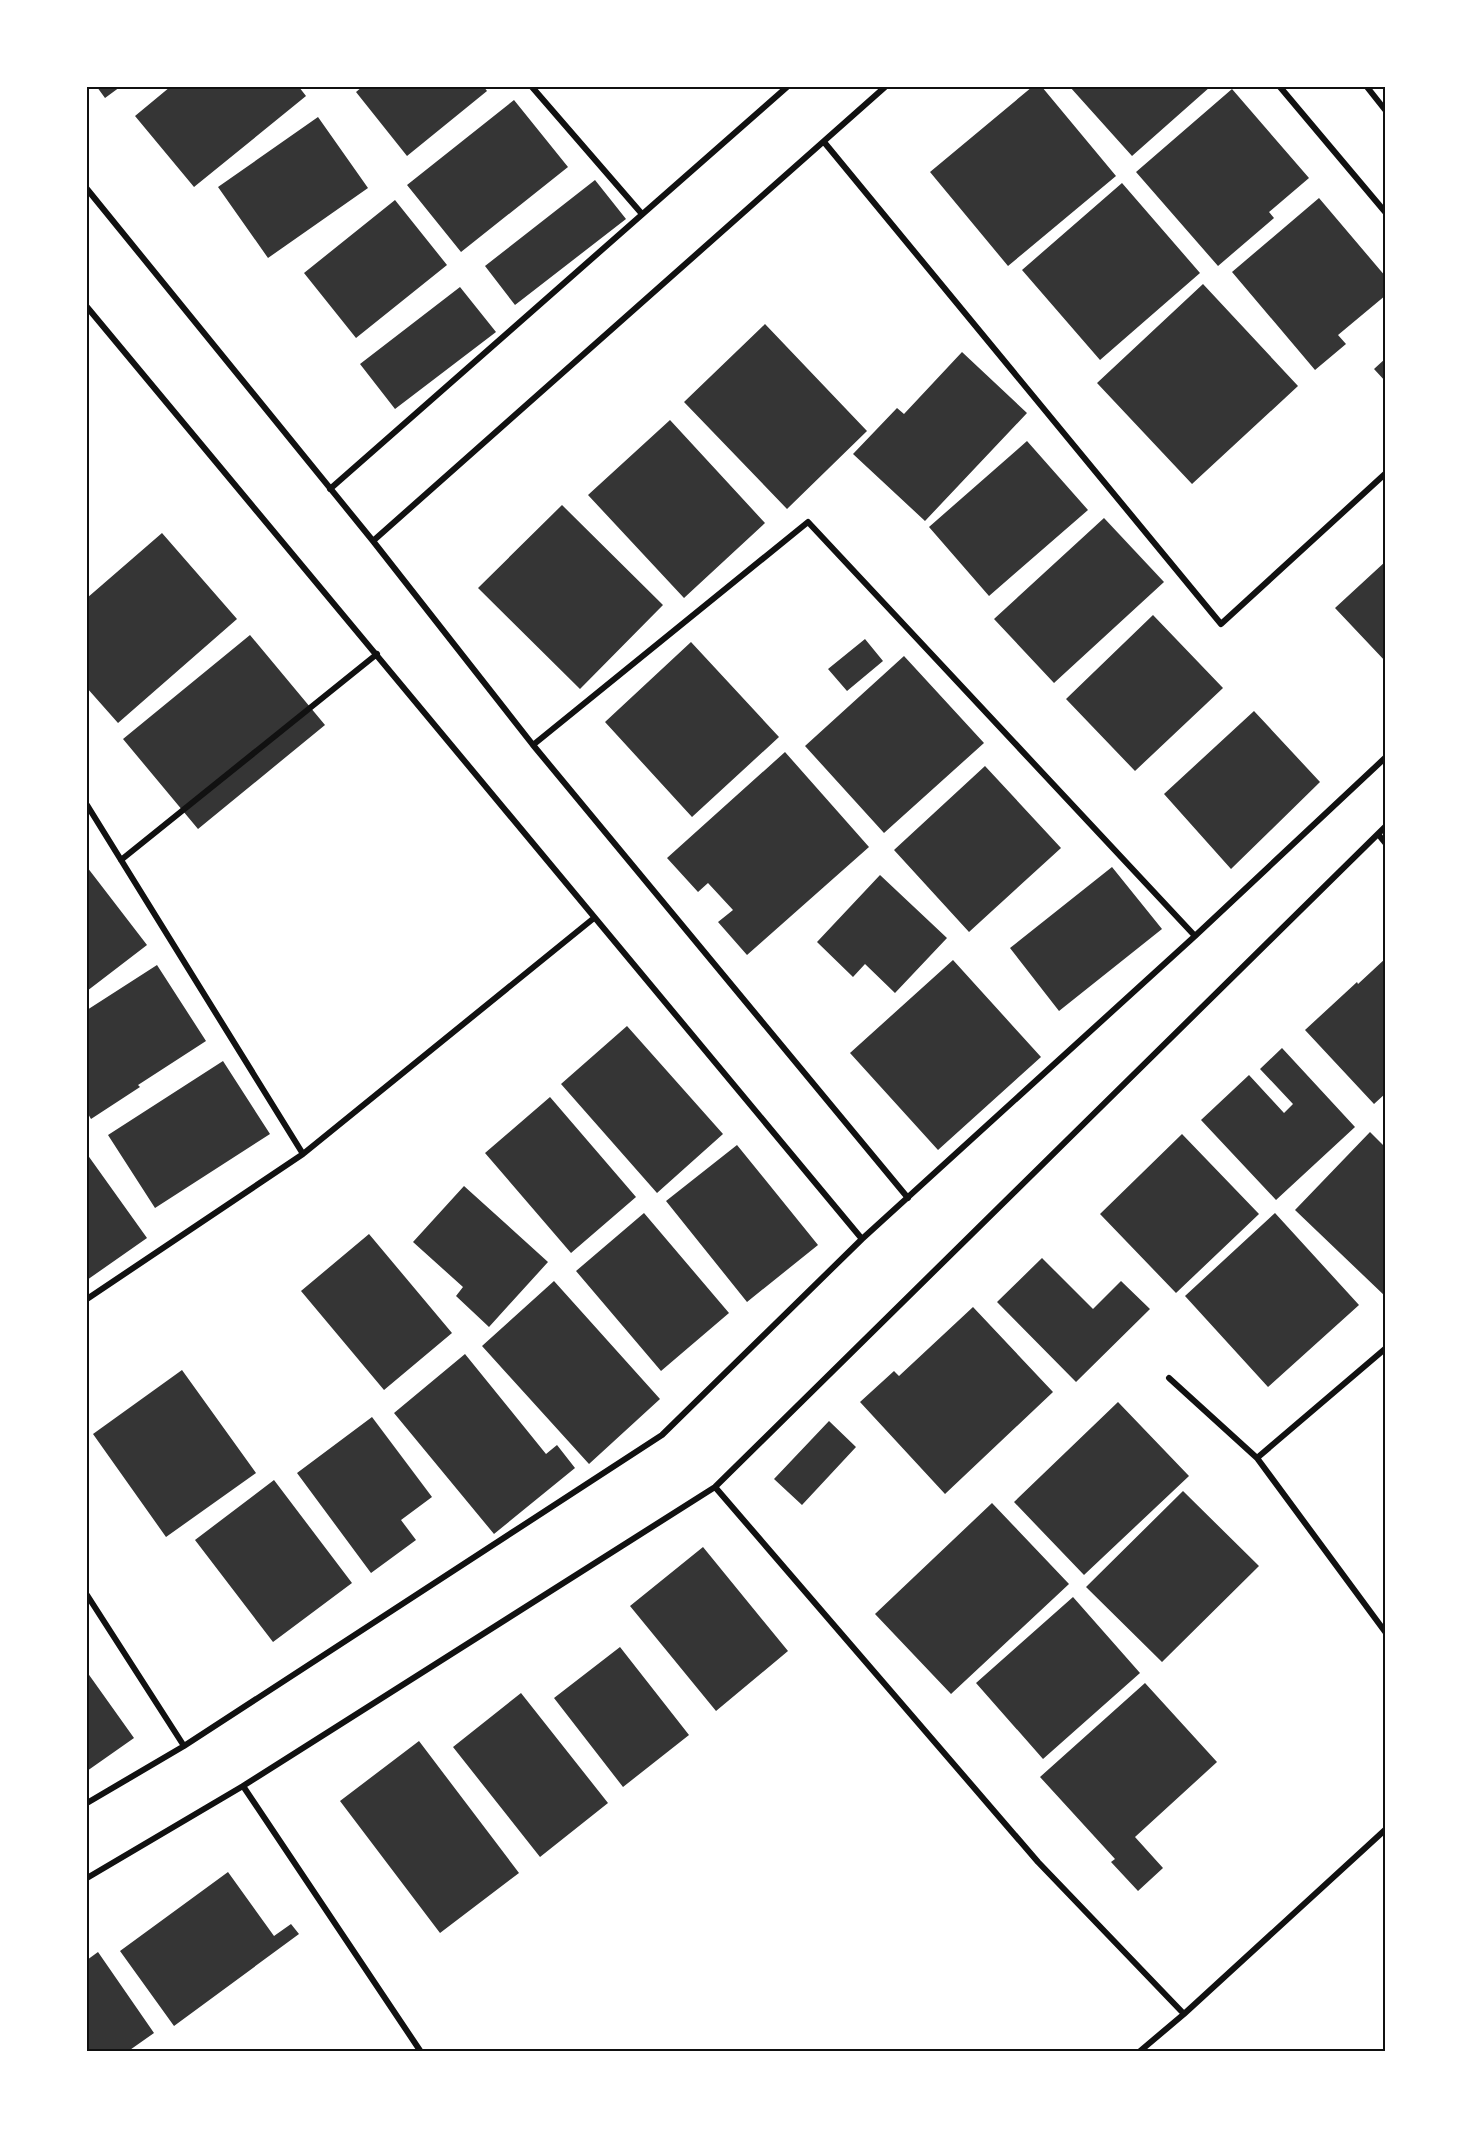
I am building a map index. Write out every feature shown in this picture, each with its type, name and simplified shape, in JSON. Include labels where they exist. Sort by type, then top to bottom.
[{"type":"street","points":[[532,87],[642,214]]},
{"type":"street","points":[[330,489],[787,87]]},
{"type":"street","points":[[373,541],[885,87]]},
{"type":"street","points":[[1280,87],[1386,213]]},
{"type":"street","points":[[1366,87],[1386,111]]},
{"type":"street","points":[[824,142],[1221,624],[1386,473]]},
{"type":"street","points":[[87,189],[373,541],[533,745],[908,1198]]},
{"type":"street","points":[[87,307],[90,316],[377,654],[862,1239]]},
{"type":"street","points":[[533,745],[808,522],[1195,936]]},
{"type":"street","points":[[121,860],[377,654]]},
{"type":"street","points":[[87,1803],[184,1746],[662,1435],[862,1239],[1195,936],[1386,757]]},
{"type":"street","points":[[87,805],[303,1154]]},
{"type":"street","points":[[87,1878],[243,1786],[715,1487],[1386,826]]},
{"type":"street","points":[[1378,834],[1386,844]]},
{"type":"street","points":[[87,1299],[303,1154],[594,918]]},
{"type":"street","points":[[1257,1458],[1386,1348]]},
{"type":"street","points":[[1169,1378],[1257,1458],[1386,1633]]},
{"type":"street","points":[[715,1487],[1038,1862],[1184,2014]]},
{"type":"street","points":[[87,1595],[184,1746]]},
{"type":"street","points":[[243,1786],[421,2052]]},
{"type":"street","points":[[1139,2052],[1184,2014],[1386,1829]]},
{"type":"building","points":[[97,87],[120,87],[105,98]]},
{"type":"building","points":[[170,87],[299,87],[306,96],[194,187],[135,116]]},
{"type":"building","points":[[362,87],[484,87],[487,91],[407,156],[356,92]]},
{"type":"building","points":[[1032,87],[1042,87],[1116,176],[1008,266],[930,172]]},
{"type":"building","points":[[1070,87],[1210,87],[1132,156]]},
{"type":"building","points":[[1232,89],[1309,178],[1269,212],[1274,218],[1218,266],[1136,172]]},
{"type":"building","points":[[514,100],[568,167],[461,252],[407,185]]},
{"type":"building","points":[[318,117],[368,188],[268,258],[218,187]]},
{"type":"building","points":[[595,180],[626,219],[515,305],[485,266]]},
{"type":"building","points":[[1122,183],[1200,273],[1100,360],[1022,270]]},
{"type":"building","points":[[1319,198],[1386,277],[1386,295],[1338,335],[1346,344],[1315,370],[1232,272]]},
{"type":"building","points":[[395,200],[447,265],[356,338],[304,273]]},
{"type":"building","points":[[1203,284],[1298,386],[1192,484],[1097,383]]},
{"type":"building","points":[[460,287],[496,332],[395,409],[360,364]]},
{"type":"building","points":[[765,324],[867,431],[787,509],[684,402]]},
{"type":"building","points":[[962,352],[1027,413],[925,521],[853,454],[897,408],[904,414]]},
{"type":"building","points":[[1386,358],[1386,382],[1374,369]]},
{"type":"building","points":[[670,420],[765,523],[684,598],[588,495]]},
{"type":"building","points":[[1027,441],[1088,510],[989,596],[929,527]]},
{"type":"building","points":[[562,505],[663,605],[580,689],[478,588]]},
{"type":"building","points":[[1104,518],[1164,582],[1054,683],[994,619]]},
{"type":"building","points":[[162,533],[237,619],[118,723],[87,688],[87,598]]},
{"type":"building","points":[[1386,561],[1386,662],[1335,608]]},
{"type":"building","points":[[1153,615],[1223,688],[1135,771],[1066,699]]},
{"type":"building","points":[[250,635],[325,725],[198,829],[123,739]]},
{"type":"building","points":[[865,639],[883,661],[847,691],[828,669]]},
{"type":"building","points":[[691,642],[779,737],[692,817],[605,722]]},
{"type":"building","points":[[904,656],[984,743],[884,833],[805,746]]},
{"type":"building","points":[[1254,711],[1320,782],[1231,869],[1164,794]]},
{"type":"building","points":[[785,752],[869,847],[747,955],[718,922],[733,910],[708,883],[698,892],[667,858]]},
{"type":"building","points":[[985,766],[1061,848],[969,932],[894,850]]},
{"type":"building","points":[[87,867],[147,945],[87,991]]},
{"type":"building","points":[[1112,867],[1162,929],[1059,1011],[1010,948]]},
{"type":"building","points":[[880,875],[947,938],[895,993],[865,964],[853,977],[817,942]]},
{"type":"building","points":[[1386,958],[1386,1093],[1374,1104],[1305,1030]]},
{"type":"building","points":[[953,960],[1041,1057],[938,1150],[850,1053]]},
{"type":"building","points":[[157,965],[206,1041],[91,1119],[87,1112],[87,1010]]},
{"type":"building","points":[[627,1026],[723,1134],[657,1193],[561,1084]]},
{"type":"building","points":[[1282,1048],[1355,1127],[1276,1200],[1201,1120],[1249,1075],[1284,1113],[1293,1104],[1260,1069]]},
{"type":"building","points":[[223,1061],[270,1134],[155,1208],[108,1135]]},
{"type":"building","points":[[550,1097],[636,1197],[571,1253],[485,1153]]},
{"type":"building","points":[[1370,1132],[1386,1148],[1386,1297],[1295,1210]]},
{"type":"building","points":[[1182,1134],[1259,1214],[1176,1293],[1100,1214]]},
{"type":"building","points":[[737,1145],[818,1245],[747,1302],[666,1201]]},
{"type":"building","points":[[87,1154],[147,1238],[87,1280]]},
{"type":"building","points":[[464,1186],[548,1262],[489,1327],[456,1296],[463,1287],[413,1242]]},
{"type":"building","points":[[644,1213],[729,1313],[661,1371],[576,1271]]},
{"type":"building","points":[[1275,1213],[1359,1305],[1268,1387],[1185,1296]]},
{"type":"building","points":[[369,1234],[452,1333],[384,1390],[301,1291]]},
{"type":"building","points":[[1042,1258],[1093,1309],[1121,1281],[1150,1309],[1076,1382],[997,1302]]},
{"type":"building","points":[[554,1281],[660,1399],[589,1464],[482,1346]]},
{"type":"building","points":[[973,1307],[1053,1392],[945,1494],[860,1402],[894,1371],[899,1376]]},
{"type":"building","points":[[465,1354],[546,1454],[557,1445],[575,1468],[494,1534],[394,1413]]},
{"type":"building","points":[[182,1370],[256,1473],[166,1537],[93,1434]]},
{"type":"building","points":[[1118,1402],[1189,1476],[1084,1575],[1014,1502]]},
{"type":"building","points":[[372,1417],[432,1497],[401,1520],[416,1540],[371,1573],[297,1473]]},
{"type":"building","points":[[829,1421],[856,1447],[802,1505],[774,1479]]},
{"type":"building","points":[[274,1480],[352,1583],[273,1642],[195,1540]]},
{"type":"building","points":[[1183,1491],[1259,1566],[1162,1662],[1086,1587]]},
{"type":"building","points":[[992,1503],[1069,1584],[951,1694],[875,1614]]},
{"type":"building","points":[[703,1547],[788,1651],[716,1711],[630,1606]]},
{"type":"building","points":[[1073,1597],[1140,1673],[1043,1759],[976,1683]]},
{"type":"building","points":[[620,1647],[689,1735],[623,1787],[554,1698]]},
{"type":"building","points":[[87,1672],[134,1738],[87,1771]]},
{"type":"building","points":[[1145,1683],[1217,1762],[1135,1837],[1163,1868],[1138,1891],[1111,1862],[1115,1859],[1040,1777]]},
{"type":"building","points":[[521,1693],[608,1803],[540,1857],[453,1747]]},
{"type":"building","points":[[419,1741],[519,1873],[440,1933],[340,1801]]},
{"type":"building","points":[[228,1872],[274,1936],[291,1924],[299,1934],[174,2026],[120,1951]]},
{"type":"building","points":[[98,1952],[154,2033],[127,2052],[87,2052],[87,1960]]}]
